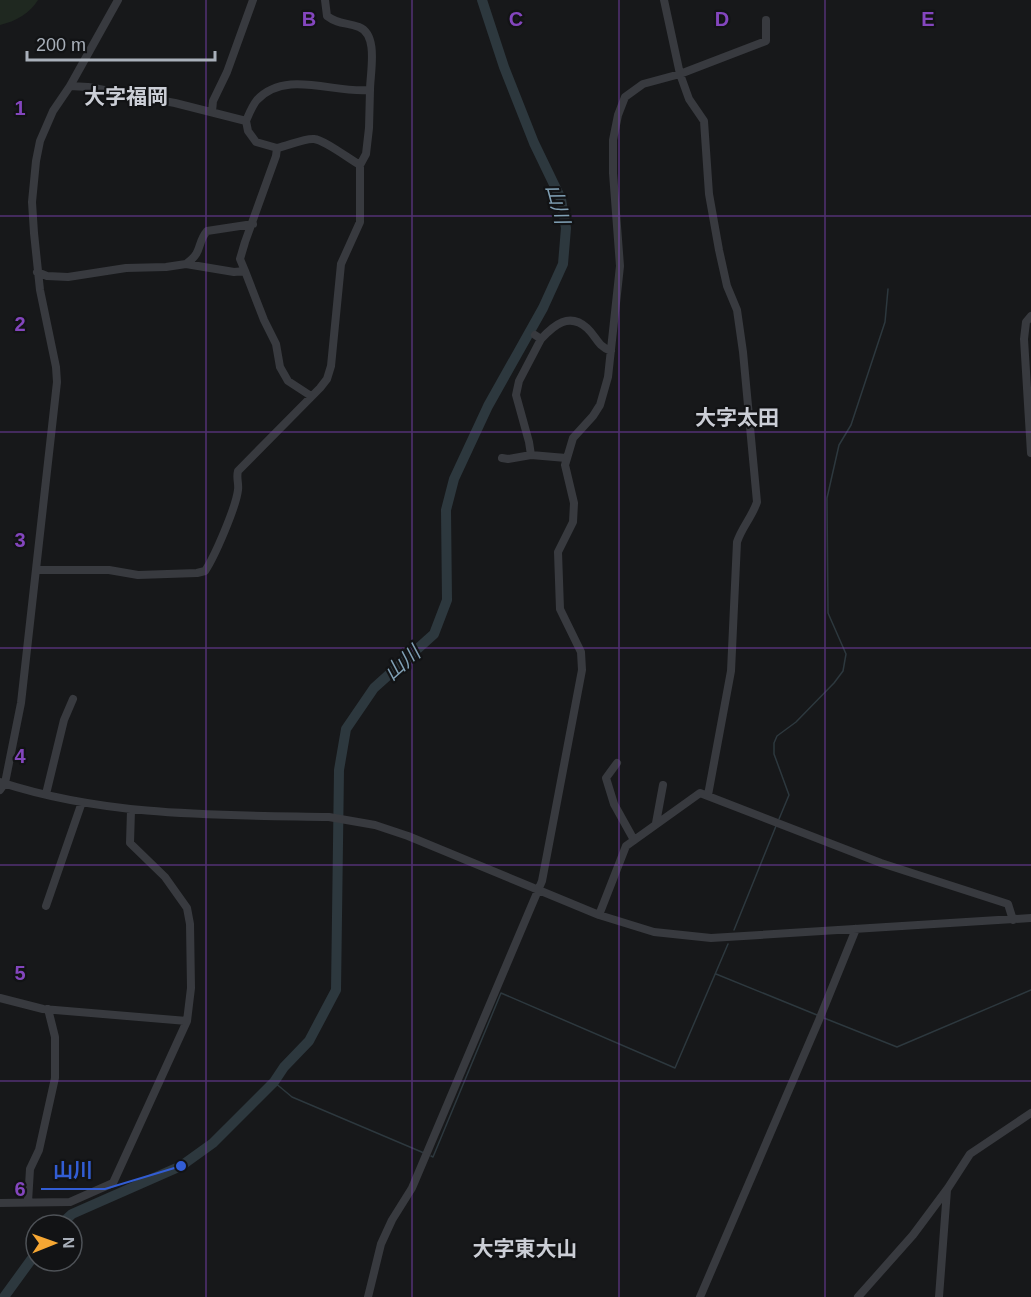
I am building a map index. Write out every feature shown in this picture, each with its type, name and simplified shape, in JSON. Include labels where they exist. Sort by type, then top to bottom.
[{"type":"street","points":[[118,0],[49,121],[40,141],[36,161],[33,201],[38,272],[57,382],[21,703],[2,785],[131,810],[350,819],[408,836],[599,915],[654,932],[711,938],[1031,918]]},
{"type":"street","points":[[212,112],[213,101],[227,72],[253,0]]},
{"type":"street","points":[[36,570],[109,570],[138,575],[205,571],[211,562],[231,512],[238,490],[238,471],[327,379],[331,366],[341,264],[360,222],[360,165],[366,153],[368,137],[371,45],[369,34],[360,27],[337,23],[327,16],[325,0]]},
{"type":"street","points":[[664,0],[680,74],[689,99],[704,121],[710,194],[718,250],[727,286],[737,310],[744,352],[757,502],[737,542],[731,671],[708,795]]},
{"type":"street","points":[[368,1297],[381,1244],[421,1169],[542,881],[582,670],[581,652],[560,609],[558,552],[573,522],[574,503],[565,465],[566,458],[573,438],[600,405],[608,377],[621,266],[613,173],[613,140],[618,115],[625,97],[643,84],[680,74],[766,41],[766,20]]},
{"type":"street","points":[[360,165],[316,138],[299,140],[292,145],[277,148],[256,142],[248,131],[246,121],[256,102],[266,93],[288,85],[308,84],[356,92],[370,90]]},
{"type":"street","points":[[70,86],[88,87],[246,121]]},
{"type":"street","points":[[277,148],[240,259],[276,344],[280,367],[288,381],[311,396]]},
{"type":"street","points":[[186,264],[196,256],[207,231],[253,224]]},
{"type":"street","points":[[38,272],[46,276],[68,277],[126,268],[186,264],[244,271]]},
{"type":"street","points":[[1031,316],[1026,322],[1024,339],[1031,453]]},
{"type":"street","points":[[531,455],[516,396],[519,381],[538,337],[558,323],[574,322],[587,328],[600,346],[611,351]]},
{"type":"street","points":[[502,458],[531,455],[566,458]]},
{"type":"street","points":[[46,794],[64,720],[73,699]]},
{"type":"street","points":[[617,763],[606,778],[614,804],[634,840]]},
{"type":"street","points":[[656,823],[663,785]]},
{"type":"street","points":[[599,915],[626,846],[700,793],[880,863],[1008,904],[1013,920]]},
{"type":"street","points":[[46,906],[82,802]]},
{"type":"street","points":[[0,1203],[70,1202],[113,1183],[187,1021],[191,988],[190,924],[187,908],[165,876],[130,843],[131,810]]},
{"type":"street","points":[[700,1297],[856,929]]},
{"type":"street","points":[[0,998],[48,1009],[187,1021]]},
{"type":"street","points":[[28,1202],[30,1169],[39,1149],[55,1078],[55,1037],[48,1009]]},
{"type":"street","points":[[858,1297],[912,1235],[948,1188],[970,1154],[1031,1113]]},
{"type":"street","points":[[939,1297],[948,1188]]},
{"type":"shaded area","points":[[0,0],[38,0],[22,16],[0,25]]},
{"type":"waterway","name":"山川","points":[[74,1213],[181,1166],[213,1143],[274,1082],[284,1067],[309,1041],[336,990],[339,770],[346,729],[374,688],[434,634],[447,600],[446,510],[454,479],[488,406],[543,308],[563,264],[566,228],[561,199],[534,143],[504,67],[482,0]]},
{"type":"waterway","points":[[779,819],[789,795],[774,754],[774,743],[777,736],[796,722],[843,671],[846,654],[828,613],[827,498],[839,445],[851,425],[885,322],[888,289]]},
{"type":"waterway","points":[[734,930],[776,826]]},
{"type":"waterway","points":[[431,1156],[433,1157],[501,993],[675,1068],[728,944]]},
{"type":"waterway","points":[[716,974],[817,1015]]},
{"type":"waterway","points":[[824,1018],[897,1047],[1031,990]]},
{"type":"waterway","points":[[274,1082],[292,1097],[424,1153]]},
{"type":"waterway","name":"山川","points":[[4,1297],[24,1270]]},
{"type":"place","name":"山川","points":[[181,1166]]},
{"type":"district","name":"大字福岡","points":[[126,97]]},
{"type":"district","name":"大字太田","points":[[737,418]]},
{"type":"district","name":"大字東大山","points":[[525,1249]]}]
